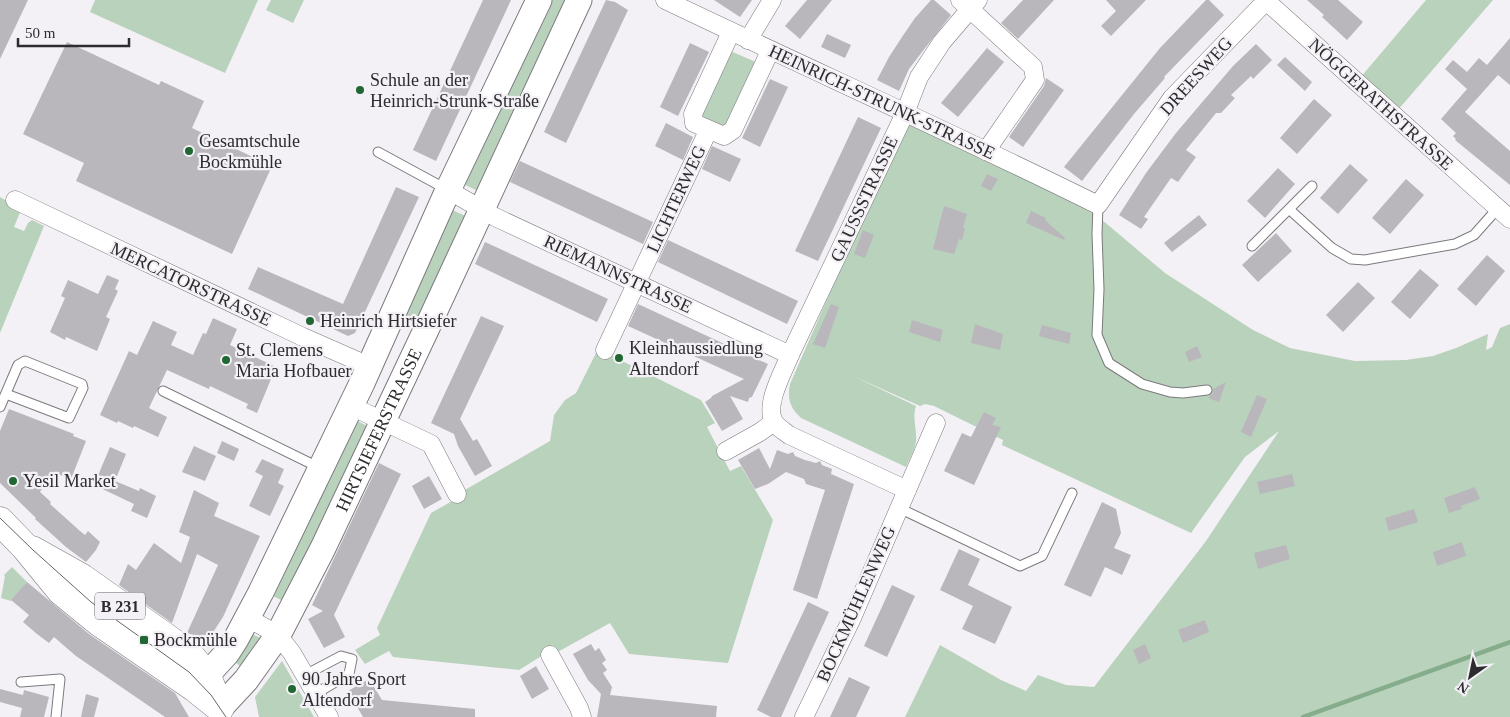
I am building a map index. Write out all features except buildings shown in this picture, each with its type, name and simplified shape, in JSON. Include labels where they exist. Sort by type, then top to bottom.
[{"type":"main road","name":"HIRTSIEFERSTRASSE","points":[[198,680],[227,653],[248,618],[321,468],[448,190],[539,0]]},
{"type":"main road","name":"HIRTSIEFERSTRASSE","points":[[222,713],[278,635],[323,548],[579,0]]},
{"type":"main road","name":"B 231","points":[[0,521],[25,547],[68,568],[188,653],[198,680],[222,713]]},
{"type":"street","name":"HEINRICH-STRUNK-STRASSE","points":[[665,0],[1098,205]]},
{"type":"street","points":[[748,40],[772,0]]},
{"type":"street","name":"DREESWEG","points":[[1098,205],[1172,98],[1266,0]]},
{"type":"street","name":"NÖGGERATHSTRASSE","points":[[1266,0],[1355,82],[1504,213]]},
{"type":"street","points":[[969,3],[1033,67],[1035,80],[986,151]]},
{"type":"street","name":"GAUSSSTRASSE","points":[[774,422],[772,414],[773,395],[790,354],[905,113],[919,77],[969,3]]},
{"type":"street","name":"LICHTERWEG","points":[[731,32],[693,114],[694,124],[708,131],[724,136],[733,130],[770,51]]},
{"type":"street","name":"LICHTERWEG","points":[[605,350],[708,131]]},
{"type":"street","name":"RIEMANNSTRASSE","points":[[448,190],[494,217],[790,354]]},
{"type":"street","name":"MERCATORSTRASSE","points":[[15,200],[294,333],[369,366]]},
{"type":"street","points":[[350,406],[431,444],[457,494]]},
{"type":"street","points":[[726,451],[774,422],[789,434],[907,490]]},
{"type":"street","name":"BOCKMÜHLENWEG","points":[[804,717],[852,618],[936,423]]},
{"type":"street","points":[[248,618],[278,635],[292,653],[329,717]]},
{"type":"street","points":[[550,655],[582,717]]},
{"type":"lane","points":[[378,152],[448,190]]},
{"type":"lane","points":[[1252,246],[1312,186]]},
{"type":"lane","points":[[1098,205],[1099,289],[1097,335],[1109,363],[1142,384],[1170,392],[1183,393],[1207,390]]},
{"type":"lane","name":"NÖGGERATHSTRASSE","points":[[1290,210],[1332,248],[1351,259],[1365,260],[1455,244],[1474,234],[1504,213]]},
{"type":"lane","points":[[0,408],[18,365],[25,361],[82,384],[83,388],[69,418],[6,394]]},
{"type":"lane","points":[[163,391],[321,468]]},
{"type":"lane","points":[[899,508],[1020,566],[1042,556],[1072,493]]},
{"type":"lane","points":[[25,547],[62,577]]},
{"type":"lane","points":[[304,675],[341,656],[352,658],[349,674],[315,694]]},
{"type":"lane","points":[[21,682],[60,679],[56,717]]},
{"type":"green space","points":[[95,0],[258,0],[225,73],[90,12]]},
{"type":"green space","points":[[271,0],[304,0],[293,23],[266,10]]},
{"type":"green space","points":[[546,0],[571,0],[482,193],[461,183]]},
{"type":"green space","points":[[1426,0],[1493,0],[1397,111],[1360,78]]},
{"type":"green space","points":[[728,50],[758,63],[725,128],[704,121],[701,116]]},
{"type":"green space","points":[[907,123],[1082,203],[1165,273],[1253,330],[1290,348],[1355,361],[1406,360],[1433,356],[1488,334],[1486,350],[1492,347],[1500,328],[1510,324],[1510,717],[905,717],[940,645],[1001,680],[1026,691],[1038,675],[1066,685],[1094,687],[1206,541],[1279,431],[1245,457],[1191,533],[1002,445],[1003,440],[934,406],[925,404],[920,406],[853,376],[916,406],[914,415],[916,441],[906,467],[801,418],[794,411],[790,403],[790,384],[903,126]]},
{"type":"green space","points":[[0,197],[21,210],[14,227],[24,231],[32,220],[44,226],[0,333]]},
{"type":"green space","points":[[450,209],[470,218],[420,325],[400,316]]},
{"type":"green space","points":[[598,349],[701,400],[715,423],[707,427],[730,471],[741,466],[773,520],[728,663],[629,654],[610,623],[554,654],[543,655],[519,670],[393,657],[389,651],[365,664],[355,650],[380,635],[377,628],[431,513],[454,500],[463,491],[550,441],[554,415],[565,400],[576,393]]},
{"type":"green space","points":[[352,418],[371,428],[289,604],[269,594]]},
{"type":"green space","points":[[12,567],[27,582],[11,601],[1,598],[4,575]]},
{"type":"green space","points":[[254,635],[261,638],[242,668],[235,662],[251,636]]},
{"type":"green space","points":[[282,661],[314,717],[259,717],[255,697]]},
{"type":"waterway","points":[[1303,717],[1510,642]]},
{"type":"tram line","points":[[0,518],[91,602],[189,672],[211,695],[226,717]]},
{"type":"place","name":"Schule an der Heinrich-Strunk-Straße","points":[[360,90]]},
{"type":"place","name":"Gesamtschule Bockmühle","points":[[189,151]]},
{"type":"place","name":"Heinrich Hirtsiefer","points":[[310,321]]},
{"type":"place","name":"Kleinhaussiedlung Altendorf","points":[[619,358]]},
{"type":"place","name":"St. Clemens Maria Hofbauer","points":[[226,360]]},
{"type":"place","name":"Yesil Market","points":[[13,481]]},
{"type":"place","name":"Bockmühle","points":[[144,640]]},
{"type":"place","name":"90 Jahre Sport Altendorf","points":[[292,689]]}]
